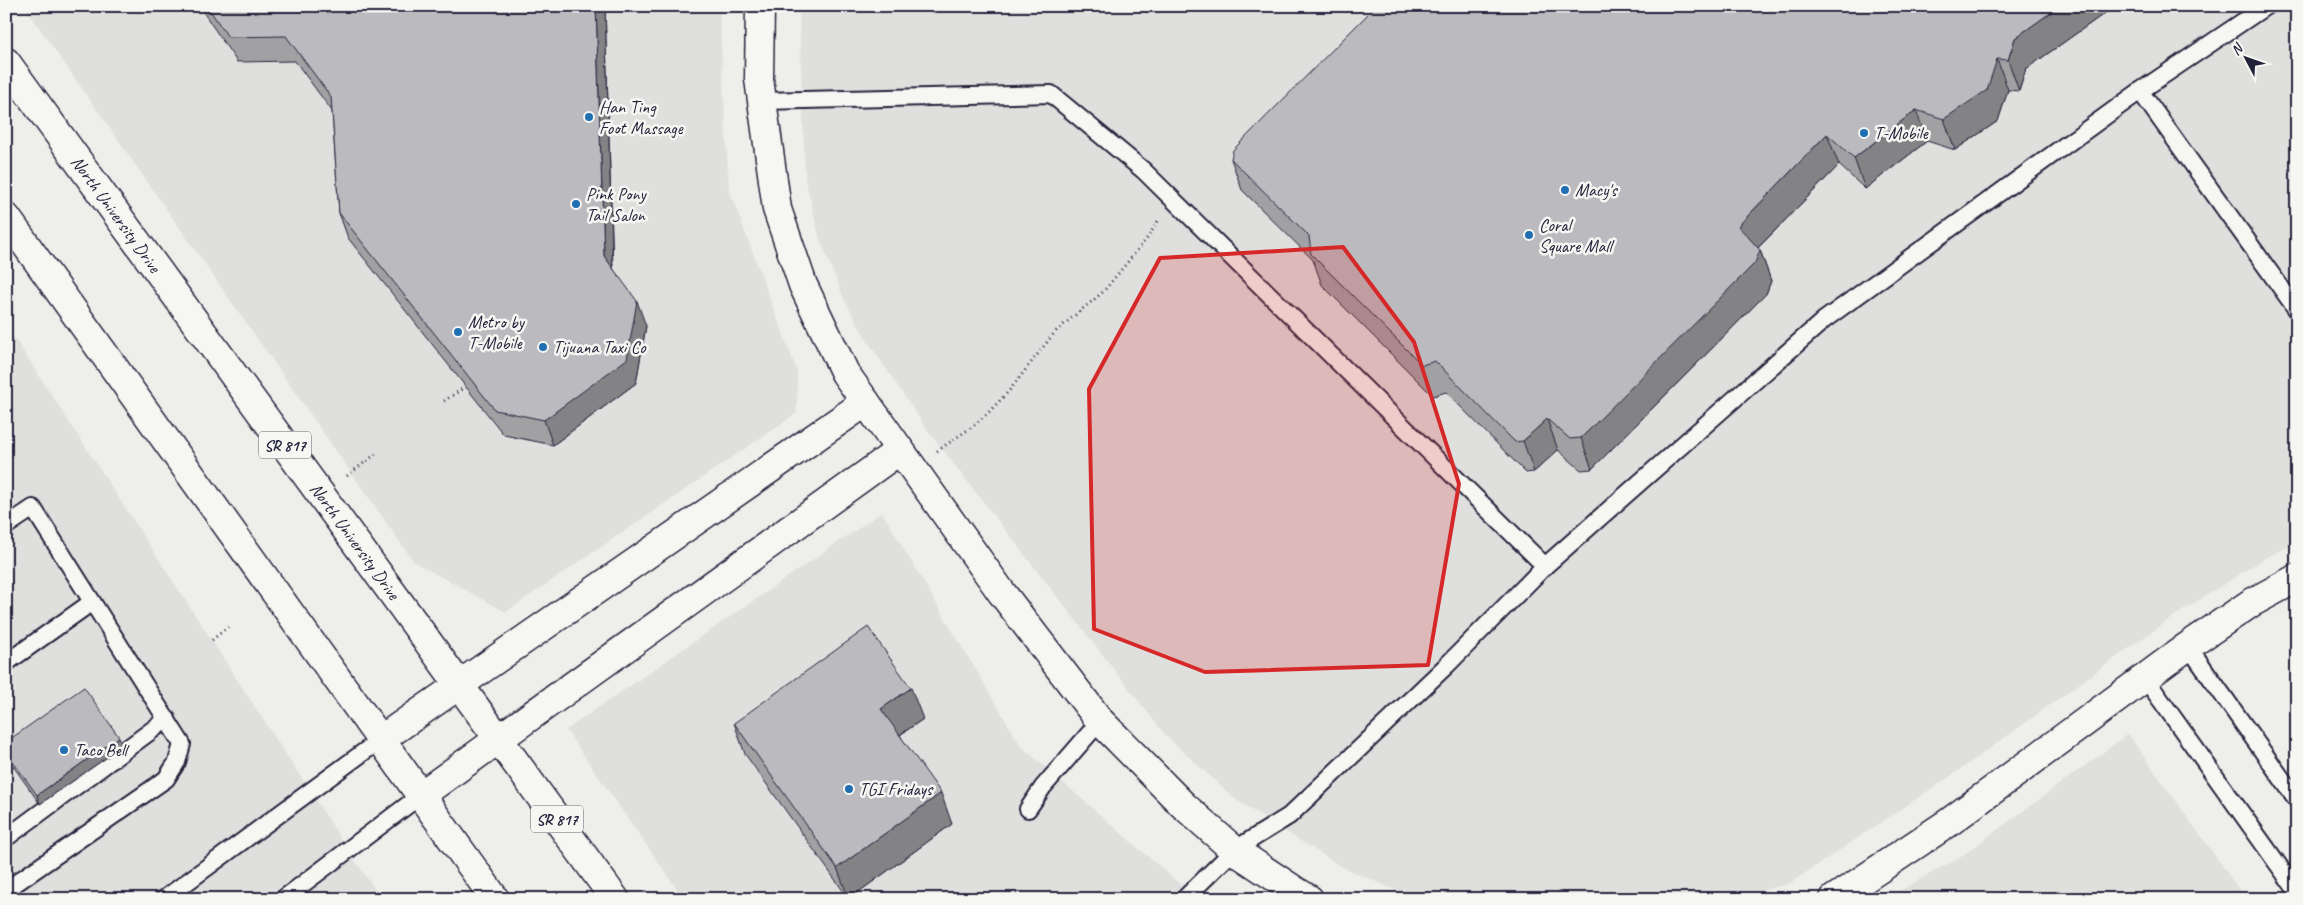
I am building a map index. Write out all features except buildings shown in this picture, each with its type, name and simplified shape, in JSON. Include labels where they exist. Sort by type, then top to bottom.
[{"type":"street","points":[[760,6],[759,79],[777,209],[803,285],[845,372],[1002,593],[1100,721],[1183,805],[1234,850],[1309,899]]},
{"type":"street","name":"North University Drive","points":[[6,62],[615,899]]},
{"type":"street","points":[[6,218],[494,899]]},
{"type":"street","points":[[380,740],[866,402]]},
{"type":"street","points":[[421,796],[900,450]]},
{"type":"street","points":[[1834,899],[1948,824],[2188,646],[2251,603],[2297,578]]},
{"type":"lane","points":[[1184,899],[1234,850],[1289,816],[1447,665],[1545,566],[1824,320],[2140,91],[2266,6]]},
{"type":"lane","points":[[2140,91],[2297,310]]},
{"type":"lane","points":[[762,101],[1052,94],[1143,170],[1545,566]]},
{"type":"lane","points":[[6,526],[33,508],[182,744],[177,762],[166,779],[6,890]]},
{"type":"lane","points":[[6,663],[92,602]]},
{"type":"lane","points":[[2188,646],[2297,800]]},
{"type":"lane","points":[[2145,678],[2297,891]]},
{"type":"lane","points":[[6,838],[167,719]]},
{"type":"lane","points":[[1028,809],[1044,787],[1100,721]]},
{"type":"lane","points":[[164,899],[380,740]]},
{"type":"lane","points":[[283,899],[421,796]]},
{"type":"path","points":[[918,474],[938,450],[972,427],[989,412],[1055,332],[1103,292],[1149,236],[1172,198]]},
{"type":"path","points":[[444,401],[465,386]]},
{"type":"path","points":[[344,478],[377,453]]},
{"type":"path","points":[[212,640],[230,625]]},
{"type":"highlighted area","points":[[1343,247],[1414,342],[1459,484],[1428,665],[1205,672],[1094,629],[1089,389],[1160,258]]},
{"type":"shaded area","points":[[24,6],[719,6],[729,189],[797,371],[797,413],[506,612],[414,562]]},
{"type":"shaded area","points":[[799,6],[2297,6],[2297,542],[2265,558],[2171,618],[1964,767],[1789,884],[1726,899],[1416,899],[1342,867],[1236,800],[1166,736],[928,431],[868,342],[845,301],[820,240],[805,178]]},
{"type":"shaded area","points":[[6,325],[358,865],[382,899],[6,899]]},
{"type":"shaded area","points":[[882,512],[1021,746],[1197,899],[684,899],[566,730]]},
{"type":"shaded area","points":[[2128,734],[2246,899],[1885,899],[1962,856]]},
{"type":"place","name":"Han Ting Foot Massage","points":[[589,117]]},
{"type":"place","name":"T-Mobile","points":[[1864,133]]},
{"type":"place","name":"Macy's","points":[[1565,190]]},
{"type":"place","name":"Pink Pony Tail Salon","points":[[576,204]]},
{"type":"place","name":"Coral Square Mall","points":[[1529,235]]},
{"type":"place","name":"Metro by T-Mobile","points":[[458,332]]},
{"type":"place","name":"Tijuana Taxi Co","points":[[543,347]]},
{"type":"place","name":"Taco Bell","points":[[64,750]]},
{"type":"place","name":"TGI Fridays","points":[[849,789]]}]
